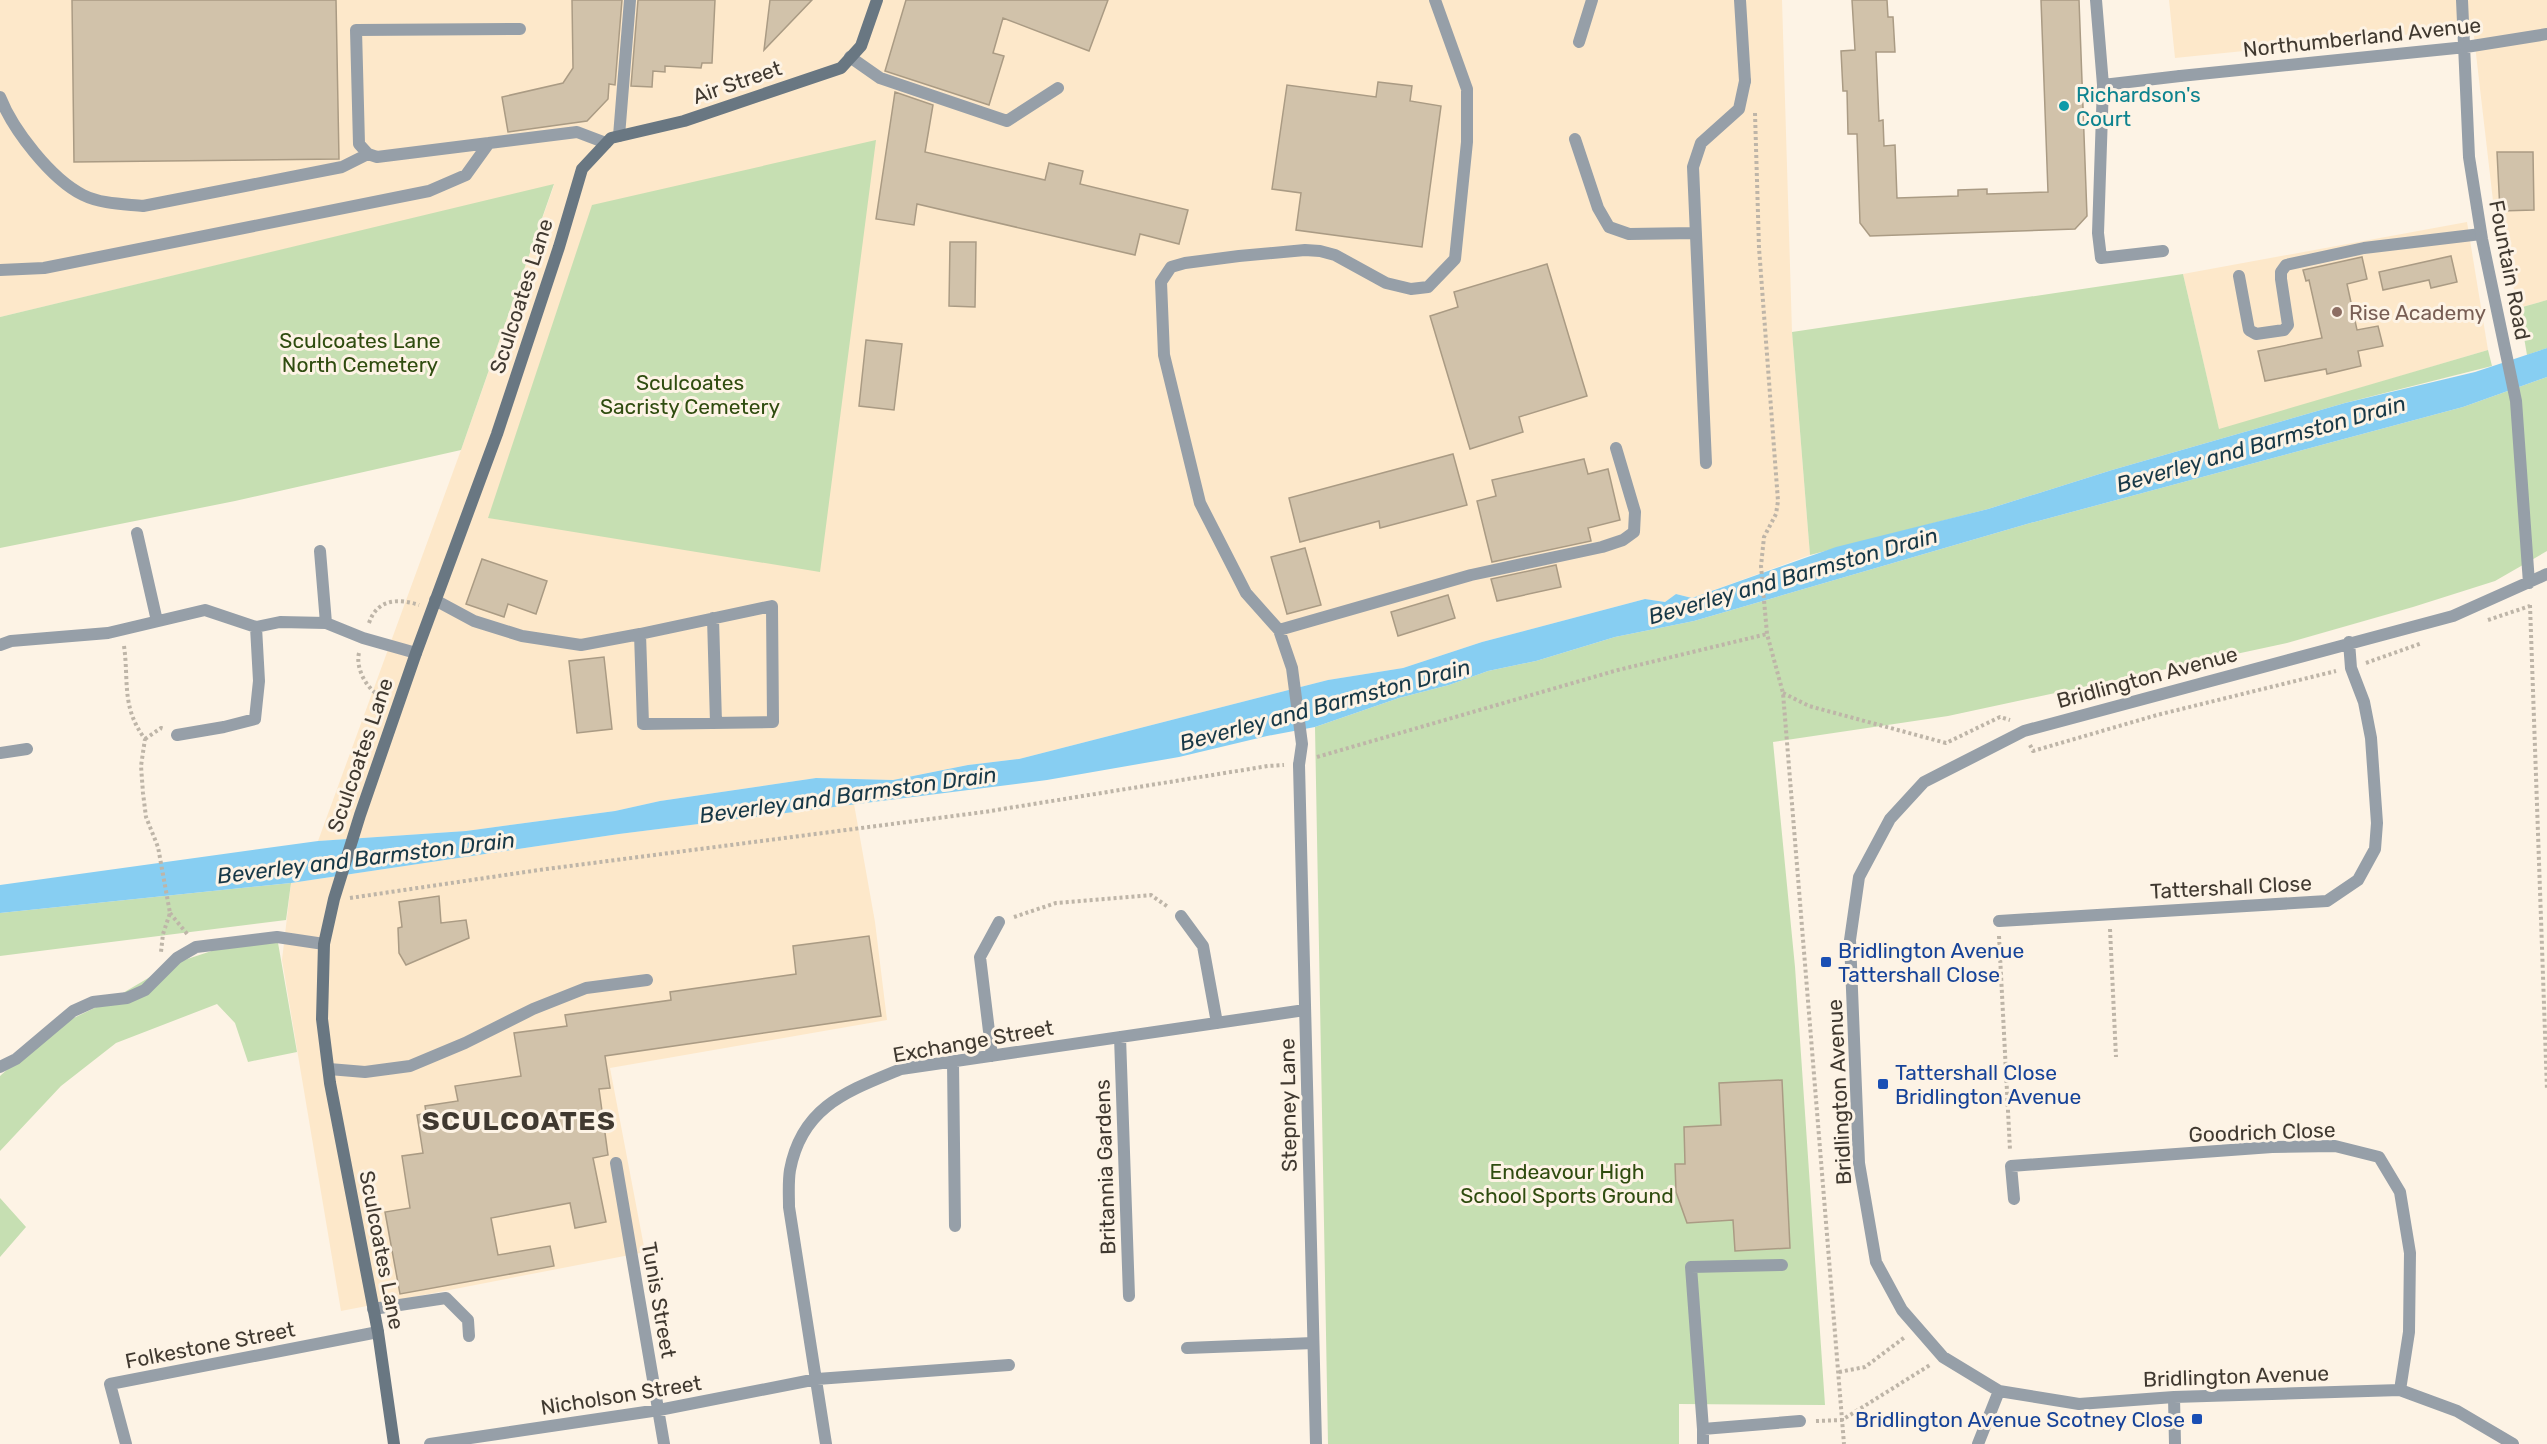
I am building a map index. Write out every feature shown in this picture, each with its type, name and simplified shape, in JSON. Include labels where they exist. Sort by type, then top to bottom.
[{"type":"street","points":[[619,136],[630,0]]},
{"type":"street","name":"Air Street","points":[[582,170],[611,138],[684,121],[841,68],[861,46],[877,0]]},
{"type":"street","points":[[1435,0],[1467,89],[1467,142],[1455,259],[1428,287],[1411,289],[1386,283],[1335,255],[1305,250],[1185,263],[1171,267],[1161,282],[1164,355],[1200,503],[1246,593],[1279,630],[1471,575],[1602,547],[1623,540],[1634,532],[1635,512],[1616,448]]},
{"type":"street","points":[[1579,42],[1592,0]]},
{"type":"street","points":[[1706,463],[1693,167],[1701,143],[1738,109],[1745,81],[1740,0]]},
{"type":"street","points":[[2096,0],[2103,85],[2098,233],[2101,258],[2163,251]]},
{"type":"street","name":"Fountain Road","points":[[2462,0],[2466,47],[2469,157],[2481,234],[2517,401],[2529,583]]},
{"type":"street","points":[[520,28],[356,30],[359,144],[368,154],[377,157],[577,132],[606,143]]},
{"type":"street","name":"Northumberland Avenue","points":[[2103,85],[2466,47],[2547,34]]},
{"type":"street","points":[[850,57],[880,78],[1006,121],[1058,88]]},
{"type":"street","points":[[0,97],[32,152],[63,182],[84,196],[118,204],[143,206],[342,167],[368,154]]},
{"type":"street","points":[[1575,139],[1598,207],[1609,227],[1629,234],[1696,233]]},
{"type":"street","points":[[0,270],[44,268],[429,191],[466,175],[489,143]]},
{"type":"street","name":"Sculcoates Lane","points":[[394,1444],[378,1332],[328,1069],[322,1019],[324,944],[339,879],[360,815],[435,600],[497,435],[582,170]]},
{"type":"street","points":[[2238,276],[2249,330],[2256,334],[2284,330],[2288,325],[2281,279],[2283,267],[2286,265],[2364,248],[2481,234]]},
{"type":"street","points":[[137,533],[157,621]]},
{"type":"street","points":[[320,551],[326,622]]},
{"type":"street","name":"Bridlington Avenue","points":[[2512,1444],[2457,1411],[2400,1390],[2174,1397],[2079,1404],[2000,1391],[1943,1357],[1902,1310],[1876,1262],[1859,1164],[1850,940],[1858,877],[1890,819],[1924,782],[2024,731],[2349,642],[2453,616],[2547,574]]},
{"type":"street","points":[[435,600],[474,621],[522,636],[581,645],[772,606],[773,722],[643,724],[640,634]]},
{"type":"street","points":[[0,645],[11,641],[108,633],[205,610],[256,627],[280,622],[326,622],[363,638],[416,653]]},
{"type":"street","points":[[713,618],[716,723]]},
{"type":"street","points":[[177,735],[224,727],[255,718],[259,681],[256,627]]},
{"type":"street","name":"Stepney Lane","points":[[1279,630],[1292,668],[1302,744],[1299,765],[1316,1444]]},
{"type":"street","name":"Tattershall Close","points":[[1999,921],[2326,901],[2358,880],[2375,849],[2377,823],[2371,738],[2364,702],[2351,668],[2349,642]]},
{"type":"street","points":[[0,753],[27,749]]},
{"type":"street","points":[[1181,916],[1203,946],[1217,1023]]},
{"type":"street","points":[[992,1056],[980,957],[999,922]]},
{"type":"street","points":[[0,1067],[16,1059],[73,1011],[93,1002],[127,998],[145,990],[177,958],[196,947],[278,937],[324,944]]},
{"type":"street","points":[[328,1069],[365,1072],[410,1066],[533,1009],[586,988],[646,980]]},
{"type":"street","name":"Exchange Street","points":[[826,1444],[789,1207],[790,1170],[804,1128],[842,1094],[901,1069],[1305,1010]]},
{"type":"street","name":"Britannia Gardens","points":[[1120,1037],[1129,1296]]},
{"type":"street","points":[[953,1062],[955,1226]]},
{"type":"street","name":"Goodrich Close","points":[[2011,1166],[2314,1146],[2335,1146],[2379,1157],[2400,1192],[2410,1253],[2409,1332],[2400,1390]]},
{"type":"street","name":"Tunis Street","points":[[616,1163],[664,1444]]},
{"type":"street","points":[[2011,1166],[2014,1199]]},
{"type":"street","points":[[1703,1444],[1691,1267],[1782,1264]]},
{"type":"street","points":[[373,1309],[446,1298],[468,1320],[469,1336]]},
{"type":"street","name":"Folkestone Street","points":[[126,1444],[110,1384],[378,1332]]},
{"type":"street","points":[[1186,1348],[1313,1343]]},
{"type":"street","name":"Nicholson Street","points":[[430,1444],[659,1410],[817,1379],[1009,1365]]},
{"type":"street","points":[[1978,1444],[2000,1391]]},
{"type":"street","points":[[2174,1397],[2175,1444]]},
{"type":"street","points":[[1703,1429],[1800,1421]]},
{"type":"path","points":[[1755,109],[1759,248],[1778,501],[1776,514],[1764,537],[1761,566],[1767,634],[1783,693],[1844,1444]]},
{"type":"path","points":[[2529,583],[2547,1090]]},
{"type":"path","points":[[121,629],[125,650],[126,695],[137,728],[145,739],[141,766],[147,817],[158,847],[170,913],[163,934],[159,977]]},
{"type":"path","points":[[334,899],[984,812],[1268,766],[1299,765],[1325,753],[1618,670],[1767,634]]},
{"type":"path","points":[[999,922],[1056,903],[1151,895],[1181,916]]},
{"type":"path","points":[[170,913],[181,924],[196,947]]},
{"type":"path","points":[[2110,914],[2116,1058]]},
{"type":"path","points":[[1999,921],[2011,1166]]},
{"type":"path","points":[[1839,1372],[1857,1370],[1874,1362],[1917,1327]]},
{"type":"path","points":[[1800,1421],[1842,1420],[1943,1357]]},
{"type":"shaded area","points":[[0,0],[1782,0],[1792,332],[1810,555],[1692,598],[1676,594],[1665,602],[1645,599],[1482,642],[1403,668],[1328,680],[1019,759],[968,765],[893,780],[816,778],[660,801],[615,811],[466,831],[318,841],[461,450],[554,185],[0,317]]},
{"type":"shaded area","points":[[2169,0],[2547,0],[2547,300],[2519,308],[2495,218],[2473,28],[2175,58]]},
{"type":"shaded area","name":"Rise Academy","points":[[2467,222],[2488,350],[2219,430],[2183,274]]},
{"type":"shaded area","points":[[854,804],[875,922],[887,1020],[610,1068],[645,1252],[341,1311],[282,960],[291,883],[619,834]]},
{"type":"green space","name":"Sculcoates Sacristy Cemetery","points":[[876,140],[820,572],[488,518],[592,205]]},
{"type":"green space","name":"Sculcoates Lane North Cemetery","points":[[554,184],[461,450],[235,501],[0,548],[0,317]]},
{"type":"green space","points":[[2183,274],[2219,429],[2488,350],[2492,366],[2345,403],[2112,470],[1988,509],[1810,555],[1792,332]]},
{"type":"green space","points":[[2547,300],[2547,348],[2527,355],[2519,308]]},
{"type":"green space","name":"Endeavour High School Sports Ground","points":[[2547,377],[2547,551],[2495,581],[2287,643],[1948,716],[1773,742],[1795,967],[1825,1405],[1679,1404],[1679,1444],[1328,1444],[1315,727],[1488,671],[1536,661],[1615,637],[1694,621],[2027,524],[2463,407]]},
{"type":"green space","points":[[291,883],[286,920],[0,956],[0,913]]},
{"type":"green space","points":[[277,937],[297,1052],[248,1062],[235,1023],[217,1004],[116,1043],[61,1086],[0,1151],[0,1076],[55,1027],[111,1000],[172,964],[242,941]]},
{"type":"green space","points":[[0,1198],[26,1227],[0,1257]]},
{"type":"water","name":"Beverley and Barmston Drain","points":[[2547,348],[2547,377],[2463,407],[2027,524],[1694,621],[1615,637],[1536,661],[1488,671],[1315,727],[1179,757],[1047,780],[619,834],[291,883],[0,913],[0,885],[318,841],[466,831],[615,811],[660,801],[816,778],[893,780],[968,765],[1019,759],[1328,680],[1403,668],[1482,642],[1645,599],[1665,602],[1676,594],[1692,598],[1836,547],[1988,509],[2112,470],[2345,403],[2475,372]]},
{"type":"building","points":[[72,0],[336,0],[339,159],[74,162]]},
{"type":"building","points":[[572,0],[622,0],[615,85],[609,84],[608,99],[587,121],[508,132],[502,97],[563,83],[573,68]]},
{"type":"building","points":[[638,0],[715,0],[712,63],[702,63],[701,68],[665,66],[665,72],[653,71],[652,87],[631,86]]},
{"type":"building","points":[[770,0],[812,0],[764,50]]},
{"type":"building","points":[[906,0],[1108,0],[1089,51],[1003,18],[993,53],[1004,56],[989,105],[885,71]]},
{"type":"building","name":"Richardson's Court","points":[[1852,0],[1887,0],[1888,17],[1893,17],[1895,52],[1876,52],[1879,121],[1883,120],[1884,146],[1895,145],[1897,198],[1958,196],[1958,190],[1987,189],[1987,194],[2048,192],[2041,0],[2079,0],[2087,216],[2075,229],[1870,236],[1860,223],[1857,134],[1848,134],[1847,91],[1843,91],[1841,51],[1855,50]]},
{"type":"building","points":[[1378,82],[1412,86],[1410,101],[1441,106],[1422,247],[1296,230],[1301,193],[1272,189],[1287,85],[1376,97]]},
{"type":"building","points":[[895,92],[933,105],[925,152],[1045,180],[1049,163],[1083,171],[1080,184],[1188,210],[1179,244],[1140,234],[1135,255],[917,204],[914,225],[876,219]]},
{"type":"building","points":[[2497,152],[2533,152],[2534,210],[2500,211]]},
{"type":"building","points":[[950,242],[976,242],[975,307],[949,306]]},
{"type":"building","points":[[2451,256],[2457,282],[2431,288],[2429,280],[2383,290],[2379,272]]},
{"type":"building","points":[[2362,257],[2367,279],[2347,284],[2357,330],[2378,326],[2383,346],[2358,351],[2361,366],[2327,374],[2326,369],[2265,381],[2258,351],[2322,338],[2309,280],[2306,281],[2303,270]]},
{"type":"building","points":[[1547,264],[1587,396],[1519,417],[1523,432],[1470,449],[1430,316],[1458,307],[1454,292]]},
{"type":"building","points":[[866,340],[902,344],[894,410],[859,406]]},
{"type":"building","points":[[1453,454],[1467,505],[1380,528],[1379,521],[1300,542],[1289,498]]},
{"type":"building","points":[[1584,459],[1588,474],[1608,469],[1620,520],[1588,528],[1591,541],[1492,562],[1477,501],[1496,496],[1492,480]]},
{"type":"building","points":[[1305,548],[1321,605],[1287,614],[1271,557]]},
{"type":"building","points":[[482,559],[547,581],[536,614],[508,604],[504,617],[466,604]]},
{"type":"building","points":[[1556,565],[1561,587],[1497,601],[1491,579]]},
{"type":"building","points":[[1448,595],[1455,618],[1398,636],[1391,612]]},
{"type":"building","points":[[604,657],[612,729],[577,733],[569,661]]},
{"type":"building","points":[[439,896],[441,923],[466,920],[469,938],[406,965],[399,953],[398,928],[402,927],[399,902]]},
{"type":"building","points":[[869,936],[881,1016],[605,1056],[610,1088],[599,1089],[608,1155],[593,1158],[606,1222],[575,1228],[570,1203],[491,1218],[498,1255],[550,1246],[554,1266],[400,1294],[385,1212],[410,1208],[402,1156],[423,1153],[417,1115],[426,1113],[425,1106],[458,1101],[455,1086],[521,1076],[514,1033],[567,1026],[565,1015],[671,1000],[670,992],[796,974],[793,946]]},
{"type":"building","points":[[1782,1080],[1790,1248],[1735,1251],[1733,1220],[1687,1223],[1676,1192],[1675,1164],[1685,1164],[1684,1127],[1721,1125],[1719,1083]]},
{"type":"place","name":"Richardson's Court","points":[[2064,106]]},
{"type":"place","name":"Rise Academy","points":[[2337,312]]},
{"type":"place","name":"Bridlington Avenue Tattershall Close","points":[[1826,962]]},
{"type":"place","name":"Tattershall Close Bridlington Avenue","points":[[1883,1084]]},
{"type":"place","name":"Bridlington Avenue Scotney Close","points":[[2197,1419]]},
{"type":"district","name":"SCULCOATES","points":[[519,1121]]}]
